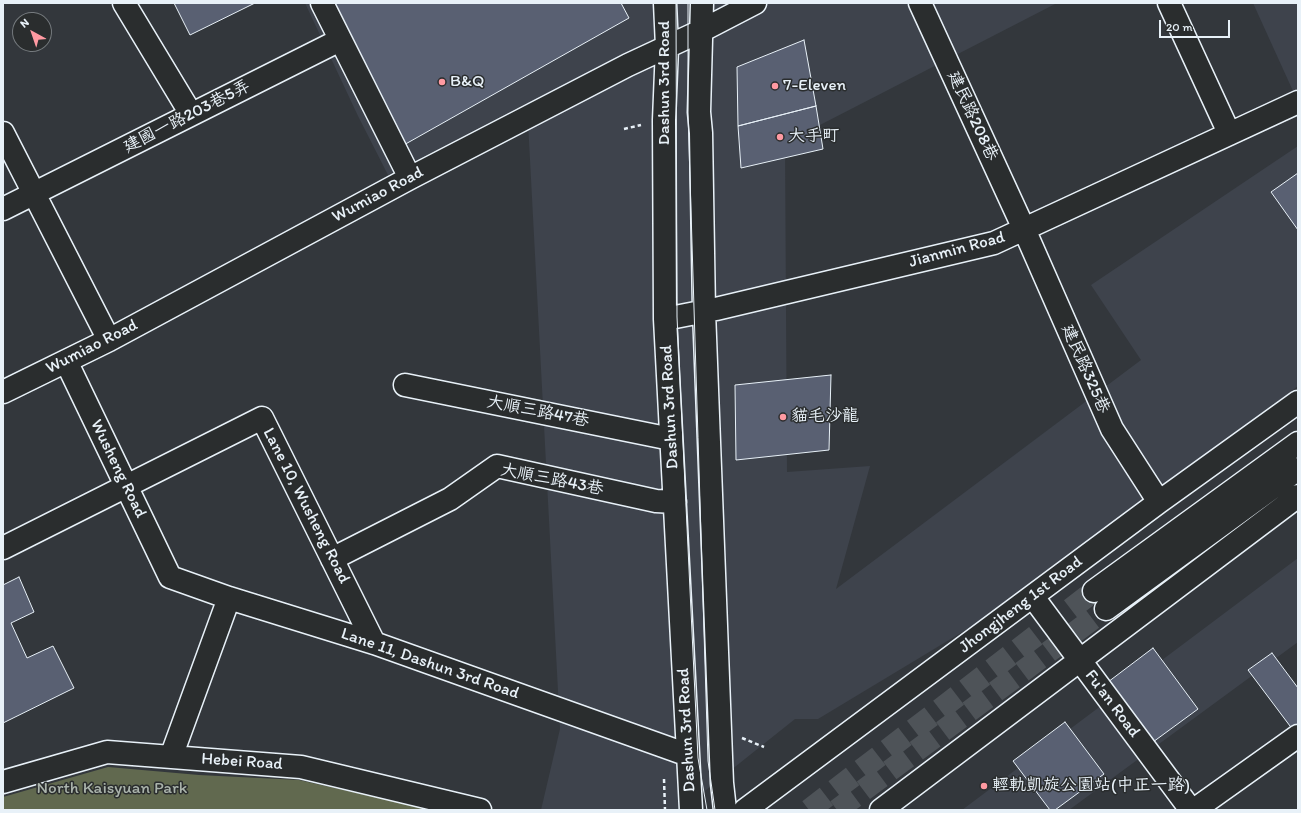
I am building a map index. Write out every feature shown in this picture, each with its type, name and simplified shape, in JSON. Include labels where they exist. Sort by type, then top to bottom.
[{"type":"street","points":[[124,3],[191,114]]},
{"type":"street","points":[[322,3],[410,178]]},
{"type":"street","name":"Dashun 3rd Road","points":[[665,3],[667,47],[664,120],[665,319],[691,810]]},
{"type":"street","name":"Dashun 3rd Road","points":[[702,3],[699,112],[702,133],[704,311],[724,810]]},
{"type":"street","name":"Wumiao Road","points":[[3,392],[109,340],[410,178],[628,65],[701,31],[755,3]]},
{"type":"street","name":"建民路208巷","points":[[920,3],[1024,229]]},
{"type":"street","points":[[1169,3],[1229,133]]},
{"type":"street","name":"建國一路203巷5弄","points":[[3,209],[340,40]]},
{"type":"street","name":"Jianmin Road","points":[[665,319],[994,243],[1298,102]]},
{"type":"street","points":[[3,133],[109,340]]},
{"type":"street","name":"建民路325巷","points":[[1024,229],[1112,429],[1159,502]]},
{"type":"street","name":"Wusheng Road","points":[[66,361],[170,577]]},
{"type":"street","name":"大順三路47巷","points":[[405,386],[671,439]]},
{"type":"street","name":"Jhongjheng 1st Road","points":[[745,810],[1159,502],[1298,402]]},
{"type":"street","name":"Lane 10, Wusheng Road","points":[[126,485],[262,418],[374,643]]},
{"type":"street","name":"Jhongjheng 1st Road","points":[[1094,591],[1298,443]]},
{"type":"street","name":"大順三路43巷","points":[[332,559],[450,499],[497,466],[656,501],[675,502]]},
{"type":"street","points":[[1106,609],[1298,468]]},
{"type":"street","points":[[3,548],[126,485]]},
{"type":"street","points":[[881,810],[1298,496]]},
{"type":"street","name":"Lane 11, Dashun 3rd Road","points":[[170,577],[229,598],[374,643],[688,755]]},
{"type":"street","name":"Fu'an Road","points":[[1033,597],[1192,810]]},
{"type":"street","points":[[172,757],[229,598]]},
{"type":"street","points":[[1192,810],[1298,736]]},
{"type":"street","name":"Hebei Road","points":[[3,782],[107,752],[300,767],[480,810]]},
{"type":"path","points":[[624,129],[644,124]]},
{"type":"shaded area","points":[[305,3],[1057,3],[785,143],[787,472],[870,466],[836,589],[1141,360],[1091,285],[1298,146],[1298,386],[1037,587],[818,719],[795,719],[681,810],[541,810],[560,729],[527,103],[388,175],[358,116]]},
{"type":"shaded area","points":[[1253,3],[1298,3],[1298,88],[1293,91]]},
{"type":"shaded area","points":[[1298,558],[1298,642],[1069,810],[962,810]]},
{"type":"green space","name":"North Kaisyuan Park","points":[[108,767],[199,775],[299,780],[433,810],[3,810],[3,797]]},
{"type":"building","points":[[174,3],[255,3],[190,35]]},
{"type":"building","name":"B&Q","points":[[327,3],[621,3],[629,18],[402,146]]},
{"type":"building","name":"7-Eleven","points":[[804,40],[816,106],[738,126],[737,67]]},
{"type":"building","name":"大手町","points":[[816,106],[823,149],[741,168],[738,126]]},
{"type":"building","points":[[1298,173],[1298,230],[1271,192]]},
{"type":"building","name":"貓毛沙龍","points":[[831,375],[829,450],[736,460],[735,385]]},
{"type":"building","points":[[19,577],[34,612],[11,623],[27,658],[53,646],[74,688],[3,723],[3,585]]},
{"type":"building","points":[[1153,648],[1198,709],[1153,742],[1108,682]]},
{"type":"building","points":[[1272,653],[1298,688],[1298,727],[1293,730],[1248,670]]},
{"type":"building","points":[[1065,722],[1104,774],[1055,810],[1050,810],[1013,761]]},
{"type":"tunnel","points":[[809,810],[1094,591]]},
{"type":"tunnel","points":[[837,810],[1106,609]]},
{"type":"tram line","points":[[676,3],[677,317],[698,758],[707,810]]},
{"type":"tram line","points":[[688,3],[688,114],[708,761],[715,810]]},
{"type":"place","name":"B&Q","points":[[442,82]]},
{"type":"place","name":"7-Eleven","points":[[775,86]]},
{"type":"place","name":"大手町","points":[[780,137]]},
{"type":"place","name":"貓毛沙龍","points":[[783,417]]},
{"type":"place","name":"輕軌凱旋公園站(中正一路)","points":[[984,786]]}]
